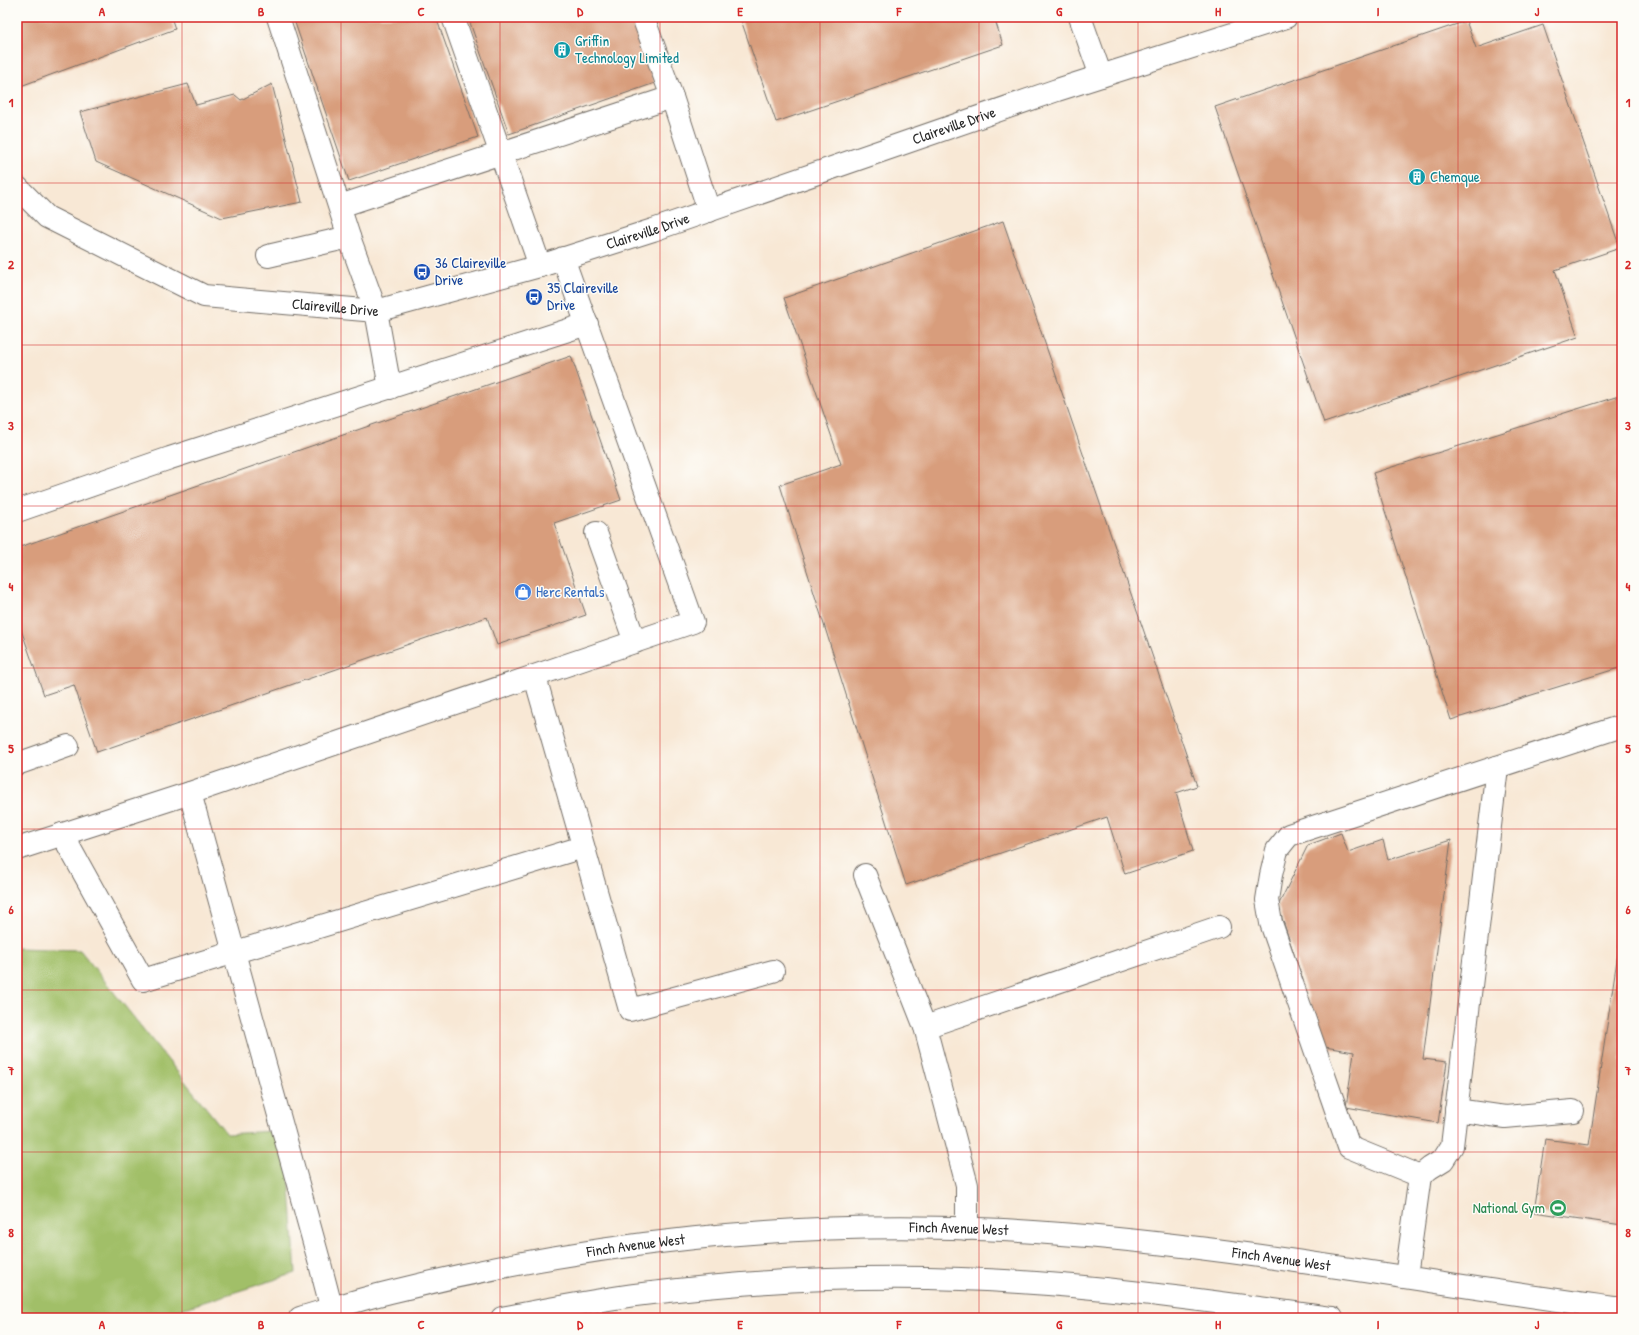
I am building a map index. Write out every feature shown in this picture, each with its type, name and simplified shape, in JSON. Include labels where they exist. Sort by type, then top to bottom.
[{"type":"main road","points":[[278,17],[349,237],[376,311],[390,388]]},
{"type":"main road","points":[[453,17],[540,266]]},
{"type":"main road","points":[[643,17],[672,97],[709,211]]},
{"type":"main road","points":[[1080,17],[1101,76]]},
{"type":"main road","name":"Claireville Drive","points":[[17,187],[47,217],[204,296],[376,311],[540,266],[709,211],[1101,76],[1286,17]]},
{"type":"main road","points":[[340,206],[672,97]]},
{"type":"main road","points":[[268,256],[349,237]]},
{"type":"main road","points":[[17,849],[190,793],[535,677],[693,622],[563,258]]},
{"type":"main road","points":[[17,511],[170,458],[587,324]]},
{"type":"main road","points":[[596,534],[635,642]]},
{"type":"main road","points":[[535,677],[630,1010],[773,972]]},
{"type":"main road","points":[[1420,1176],[1349,1147],[1271,924],[1267,900],[1277,850],[1289,835],[1622,726]]},
{"type":"main road","points":[[17,764],[68,746]]},
{"type":"main road","points":[[1406,1277],[1420,1176],[1443,1160],[1452,1146],[1497,767]]},
{"type":"main road","points":[[190,793],[333,1313]]},
{"type":"main road","points":[[62,834],[143,980],[583,847]]},
{"type":"main road","points":[[865,875],[925,1027],[967,1185],[967,1229]]},
{"type":"main road","points":[[925,1027],[1219,927]]},
{"type":"main road","points":[[1456,1110],[1505,1117],[1573,1111]]},
{"type":"main road","name":"Finch Avenue West","points":[[300,1318],[333,1313],[388,1292],[473,1272],[548,1258],[698,1238],[850,1228],[967,1229],[1079,1236],[1153,1243],[1406,1277],[1622,1309]]},
{"type":"main road","points":[[502,1318],[641,1294],[697,1288],[808,1280],[887,1278],[969,1279],[1140,1292],[1332,1318]]},
{"type":"green space","points":[[17,948],[80,950],[227,1134],[286,1130],[296,1273],[153,1318],[17,1318]]},
{"type":"building","points":[[17,17],[171,17],[175,29],[18,87]]},
{"type":"building","points":[[293,17],[436,17],[478,137],[349,181]]},
{"type":"building","name":"Griffin Technology Limited","points":[[468,17],[632,17],[655,83],[509,134]]},
{"type":"building","points":[[740,17],[994,17],[1003,45],[776,122]]},
{"type":"building","name":"Chemque","points":[[1466,21],[1476,48],[1543,25],[1620,248],[1555,270],[1578,337],[1324,423],[1215,107]]},
{"type":"building","points":[[188,84],[196,105],[235,95],[241,100],[272,84],[302,202],[222,218],[96,162],[80,112]]},
{"type":"building","points":[[1003,221],[1197,786],[1176,793],[1193,851],[1125,874],[1107,817],[906,885],[780,485],[841,464],[784,298]]},
{"type":"building","points":[[571,356],[621,500],[554,523],[586,615],[497,645],[487,617],[97,752],[74,685],[44,695],[17,618],[17,548]]},
{"type":"building","points":[[1622,395],[1622,667],[1451,720],[1373,473]]},
{"type":"building","points":[[1341,833],[1348,852],[1383,840],[1388,860],[1451,840],[1423,1059],[1447,1062],[1438,1123],[1346,1107],[1354,1052],[1325,1047],[1278,906],[1308,845]]},
{"type":"building","points":[[1621,933],[1622,1225],[1534,1212],[1545,1139],[1589,1145]]},
{"type":"place","name":"Griffin Technology Limited","points":[[562,50]]},
{"type":"place","name":"Chemque","points":[[1417,177]]},
{"type":"place","name":"36 Claireville Drive","points":[[422,272]]},
{"type":"place","name":"35 Claireville Drive","points":[[534,297]]},
{"type":"place","name":"Herc Rentals","points":[[523,592]]},
{"type":"place","name":"National Gym","points":[[1558,1208]]}]
